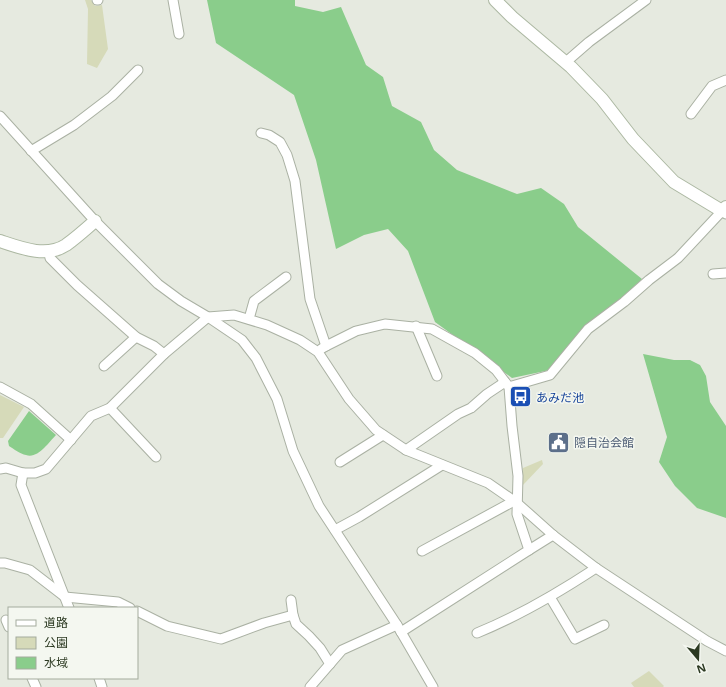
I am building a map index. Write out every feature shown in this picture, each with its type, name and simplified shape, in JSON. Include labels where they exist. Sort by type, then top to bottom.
[{"type":"street","points":[[173,0],[179,34]]},
{"type":"street","points":[[406,450],[458,414],[471,408],[487,394],[507,384],[550,375],[588,329],[678,258],[725,211],[674,182],[633,139],[602,99],[566,62],[512,17],[495,0]]},
{"type":"street","points":[[566,62],[589,42],[646,0]]},
{"type":"street","points":[[31,151],[74,126],[112,96],[138,70]]},
{"type":"street","points":[[691,114],[712,86],[726,80]]},
{"type":"street","points":[[0,116],[95,221],[158,284],[181,301],[242,340],[256,358],[277,399],[293,451],[305,479],[335,530],[399,629],[433,687]]},
{"type":"street","points":[[261,133],[270,135],[280,142],[287,155],[295,181],[310,299],[326,346]]},
{"type":"street","points":[[0,241],[35,252],[56,249],[65,245],[95,221]]},
{"type":"street","points":[[48,250],[50,258],[77,285],[136,336],[154,346],[164,354]]},
{"type":"street","points":[[713,274],[726,273]]},
{"type":"street","points":[[249,319],[254,301],[286,277]]},
{"type":"street","points":[[0,469],[6,468],[23,474],[35,473],[46,469],[91,416],[110,408],[164,354],[208,317],[234,315],[267,325],[300,340],[318,352],[349,399],[376,430],[406,450],[488,483],[515,502],[553,535],[596,568],[707,641],[726,651]]},
{"type":"street","points":[[318,352],[326,346],[356,331],[385,324],[416,326],[432,329],[475,353],[496,370],[507,384],[518,476],[515,502],[517,514],[530,550]]},
{"type":"street","points":[[416,326],[437,376]]},
{"type":"street","points":[[104,366],[136,336]]},
{"type":"street","points":[[0,387],[31,404],[71,440]]},
{"type":"street","points":[[110,408],[156,457]]},
{"type":"street","points":[[340,462],[383,434]]},
{"type":"street","points":[[335,530],[359,517],[442,465]]},
{"type":"street","points":[[23,474],[21,485],[69,607]]},
{"type":"street","points":[[422,551],[515,502]]},
{"type":"street","points":[[310,687],[342,650],[399,629],[553,535]]},
{"type":"street","points":[[0,563],[30,570],[65,597],[118,602],[128,607]]},
{"type":"street","points":[[477,633],[529,609],[596,568]]},
{"type":"street","points":[[550,597],[575,639],[604,625]]},
{"type":"street","points":[[291,600],[296,624],[320,648],[330,664]]},
{"type":"street","points":[[138,612],[167,626],[221,639],[264,623],[293,615]]},
{"type":"green space","points":[[85,0],[91,0],[95,6],[102,5],[108,49],[97,68],[87,64],[88,9]]},
{"type":"green space","points":[[0,395],[24,407],[3,438],[0,438]]},
{"type":"green space","points":[[542,460],[543,464],[523,485],[523,468]]},
{"type":"green space","points":[[649,671],[664,686],[634,687],[631,683]]},
{"type":"water","points":[[207,0],[295,0],[295,6],[323,12],[341,7],[366,65],[383,77],[392,106],[421,122],[434,150],[457,170],[517,194],[541,188],[564,204],[578,227],[642,279],[613,306],[585,325],[550,370],[512,378],[435,322],[408,251],[388,229],[364,235],[336,249],[316,160],[294,95],[216,43]]},
{"type":"water","points":[[643,354],[674,360],[690,360],[700,365],[706,376],[710,402],[726,426],[726,518],[697,508],[675,486],[659,462],[667,437]]},
{"type":"water","points":[[29,411],[56,435],[39,453],[30,456],[22,454],[9,446],[8,441]]},
{"type":"place","name":"あみだ池","points":[[521,397]]},
{"type":"place","name":"隠自治会館","points":[[559,442]]}]
